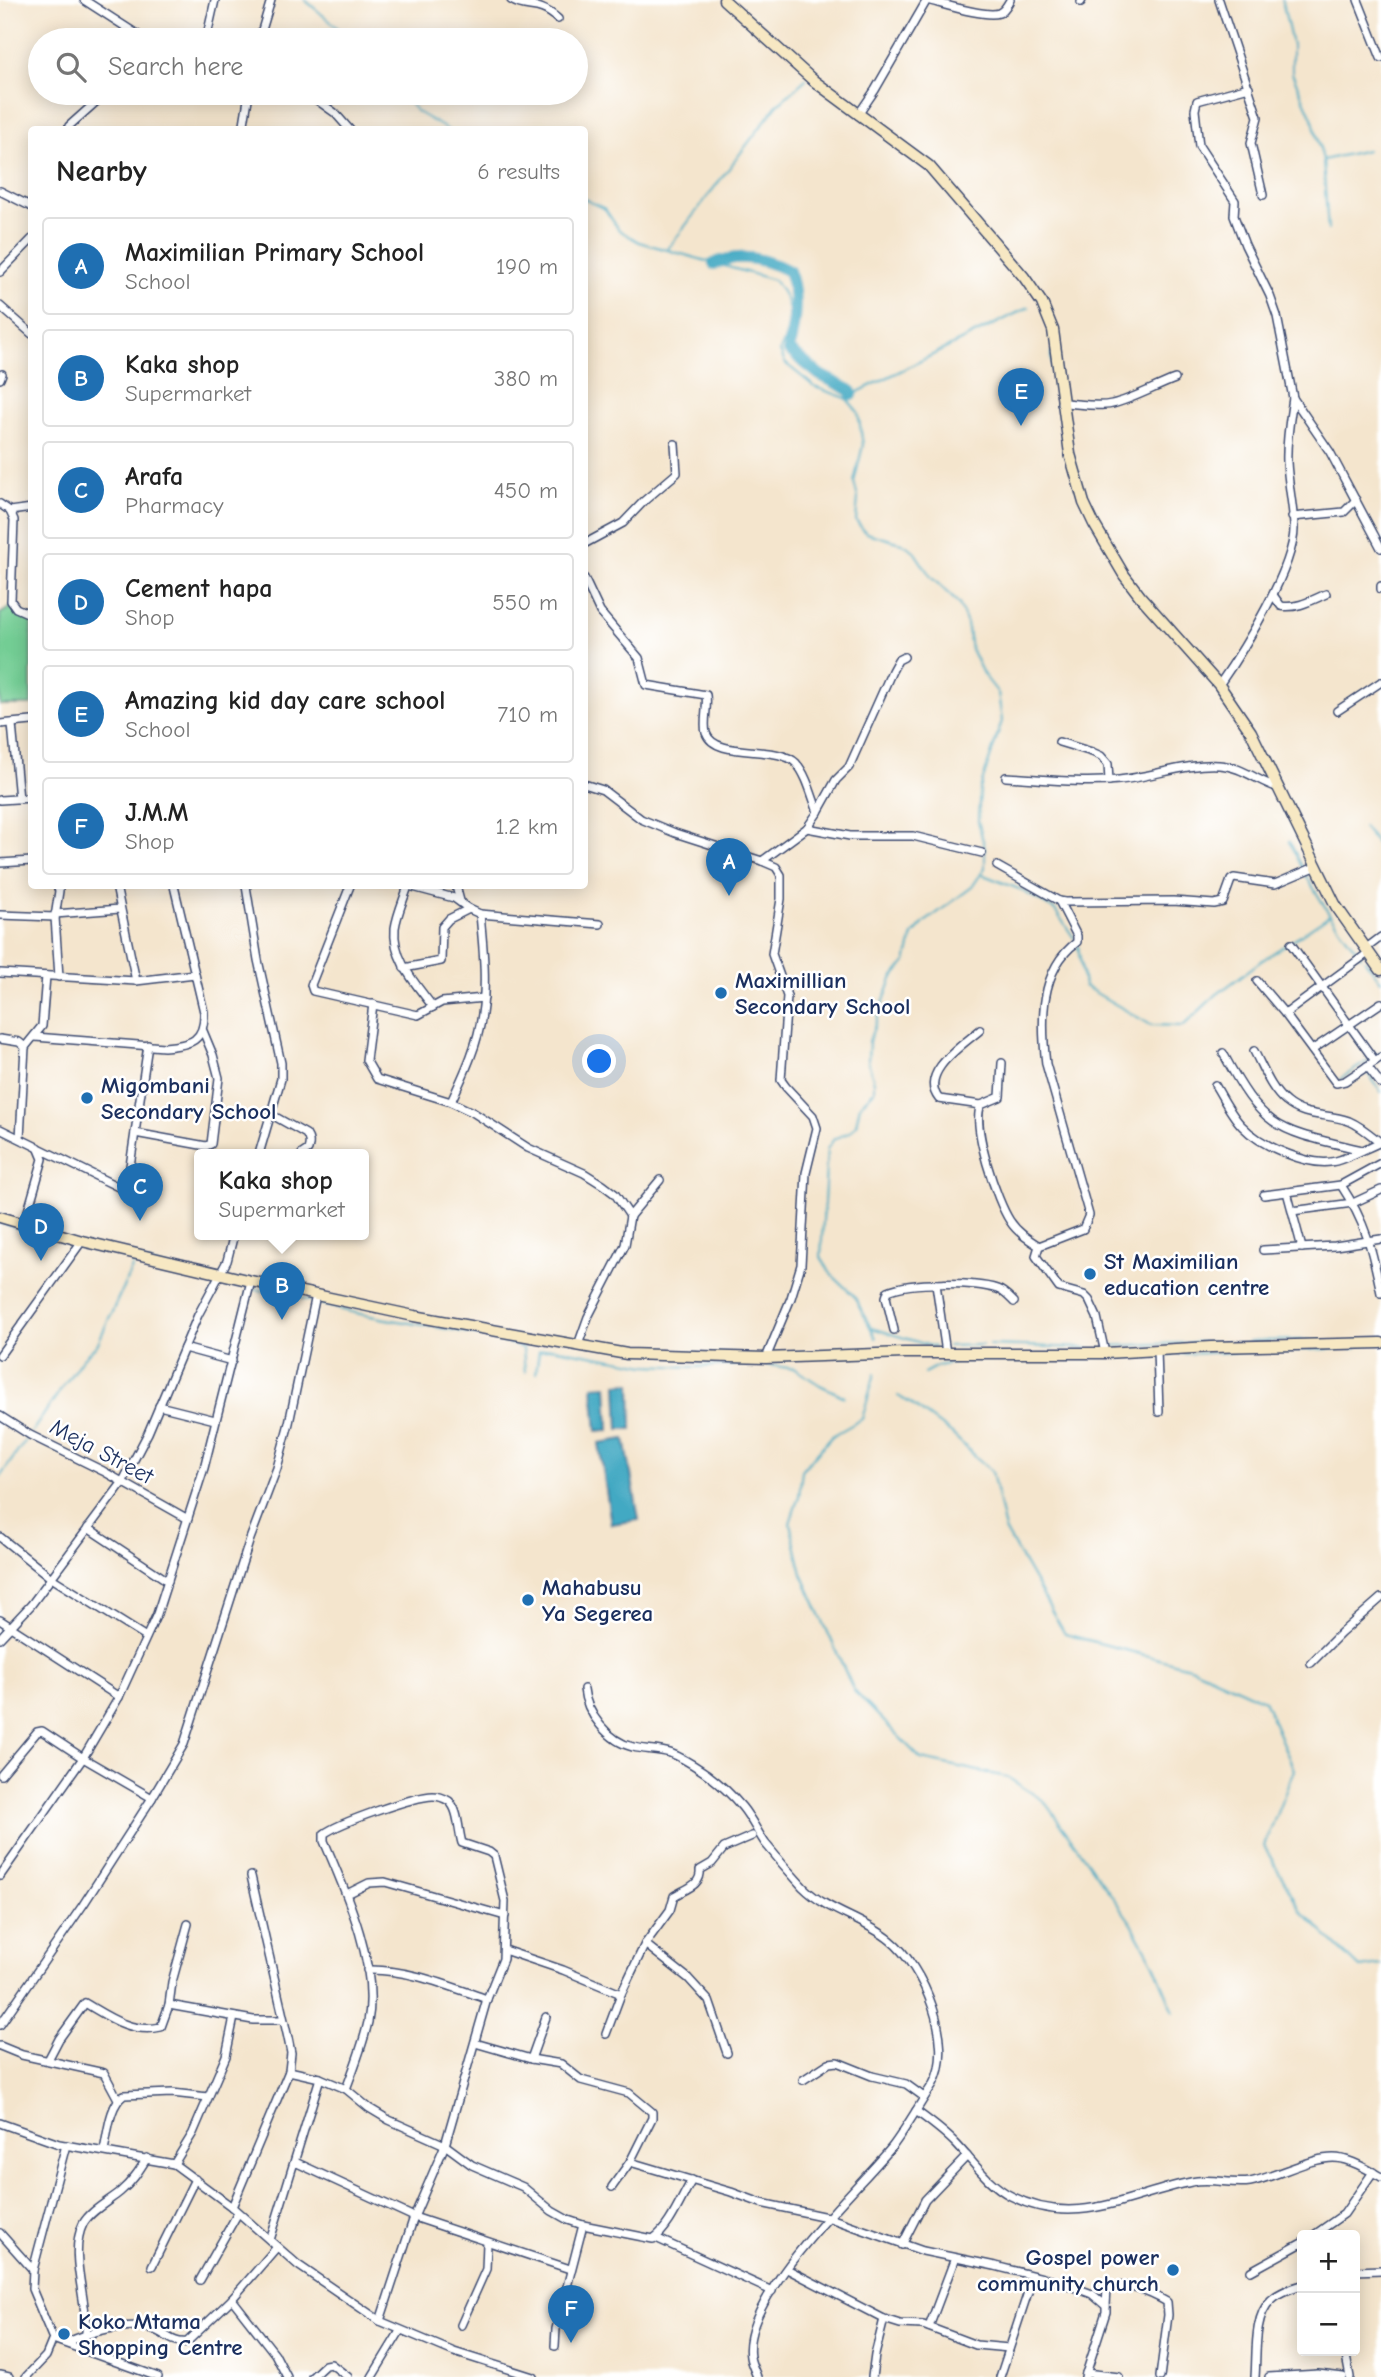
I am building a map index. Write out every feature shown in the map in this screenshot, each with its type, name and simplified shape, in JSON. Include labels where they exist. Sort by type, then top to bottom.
[{"type":"main road","points":[[724,0],[814,81],[929,166],[1035,291],[1049,315],[1053,330],[1070,454],[1084,503],[1094,524],[1140,597],[1219,685],[1251,732],[1336,906],[1381,970]]},
{"type":"main road","points":[[0,1217],[82,1241],[251,1281],[414,1316],[642,1356],[766,1358],[946,1353],[1105,1353],[1381,1343]]},
{"type":"street","points":[[84,0],[127,28]]},
{"type":"street","points":[[209,28],[215,0]]},
{"type":"street","points":[[263,28],[271,0]]},
{"type":"street","points":[[510,0],[518,5],[545,8],[558,19]]},
{"type":"street","points":[[858,115],[928,0],[986,14],[1003,11],[1010,0]]},
{"type":"street","points":[[1219,0],[1258,122],[1251,143],[1263,195]]},
{"type":"street","points":[[1359,0],[1381,58]]},
{"type":"street","points":[[1219,685],[1242,651],[1273,595],[1292,542],[1294,528],[1287,444],[1293,398],[1277,316],[1234,216],[1235,201],[1204,156],[1197,133],[1197,101],[1249,87]]},
{"type":"street","points":[[69,125],[92,105]]},
{"type":"street","points":[[244,126],[247,105]]},
{"type":"street","points":[[324,105],[346,126]]},
{"type":"street","points":[[0,191],[28,206]]},
{"type":"street","points":[[0,272],[28,243]]},
{"type":"street","points":[[0,306],[28,330]]},
{"type":"street","points":[[1061,403],[1093,406],[1111,404],[1175,379]]},
{"type":"street","points":[[1293,398],[1330,452],[1381,548]]},
{"type":"street","points":[[588,542],[623,523],[677,473],[675,444]]},
{"type":"street","points":[[1292,517],[1344,512],[1356,499]]},
{"type":"street","points":[[0,504],[10,511],[14,528],[12,601],[16,608],[28,613]]},
{"type":"street","points":[[10,511],[28,509]]},
{"type":"street","points":[[588,586],[600,612],[639,658],[646,685],[706,695],[706,728],[711,740],[729,748],[773,754],[794,761],[818,812]]},
{"type":"street","points":[[1273,595],[1281,606],[1289,607],[1326,594]]},
{"type":"street","points":[[762,861],[807,828],[836,780],[849,767],[892,671],[898,660],[904,657]]},
{"type":"street","points":[[1337,711],[1381,682]]},
{"type":"street","points":[[0,724],[28,722]]},
{"type":"street","points":[[12,724],[19,799]]},
{"type":"street","points":[[1059,743],[1101,756],[1108,764],[1109,780]]},
{"type":"street","points":[[1006,777],[1081,782],[1218,765],[1239,770],[1279,789]]},
{"type":"street","points":[[588,785],[603,790],[641,819],[762,861],[776,867],[781,874],[783,886],[772,954],[787,996],[781,1080],[813,1116],[817,1128],[806,1173],[802,1258],[791,1298],[766,1358]]},
{"type":"street","points":[[0,800],[28,798]]},
{"type":"street","points":[[807,828],[850,836],[913,836],[982,853]]},
{"type":"street","points":[[0,863],[28,861]]},
{"type":"street","points":[[997,866],[1059,901],[1220,903],[1225,899],[1234,878],[1275,884],[1315,867]]},
{"type":"street","points":[[58,889],[55,916],[59,977]]},
{"type":"street","points":[[117,889],[136,981]]},
{"type":"street","points":[[135,1133],[206,1146],[211,1144],[219,1079],[203,1031],[204,1012],[175,889]]},
{"type":"street","points":[[246,889],[258,960],[281,1063],[281,1079],[261,1149]]},
{"type":"street","points":[[349,889],[311,988],[318,993],[411,1014],[425,1013],[451,1000],[484,998]]},
{"type":"street","points":[[407,889],[395,930],[397,951],[404,968],[433,1007]]},
{"type":"street","points":[[424,889],[440,892],[480,914],[600,924]]},
{"type":"street","points":[[457,889],[460,902]]},
{"type":"street","points":[[1039,1246],[1083,1229],[1089,1216],[1046,1064],[1043,1040],[1043,1015],[1050,979],[1055,965],[1077,942],[1077,936],[1059,901]]},
{"type":"street","points":[[0,915],[55,916],[120,909]]},
{"type":"street","points":[[404,968],[441,961],[442,927],[449,919],[469,909]]},
{"type":"street","points":[[451,1102],[470,1060],[484,998],[480,914]]},
{"type":"street","points":[[1285,1014],[1367,951],[1381,937]]},
{"type":"street","points":[[1291,944],[1374,1062],[1381,1084]]},
{"type":"street","points":[[0,973],[136,981],[195,974]]},
{"type":"street","points":[[20,1138],[25,1047],[42,1026],[46,976]]},
{"type":"street","points":[[1257,981],[1336,1083],[1374,1062]]},
{"type":"street","points":[[1312,1050],[1381,1003]]},
{"type":"street","points":[[373,1004],[366,1060],[377,1079],[474,1112],[528,1148],[584,1173],[603,1185],[615,1194],[630,1216]]},
{"type":"street","points":[[980,1030],[939,1067],[934,1082],[935,1095],[939,1099],[981,1105],[1000,1097],[1002,1063]]},
{"type":"street","points":[[35,1037],[179,1045],[190,1042],[203,1031]]},
{"type":"street","points":[[0,1039],[19,1042],[25,1047]]},
{"type":"street","points":[[126,1193],[148,1045]]},
{"type":"street","points":[[1254,1051],[1284,1101],[1298,1111],[1347,1120],[1381,1142]]},
{"type":"street","points":[[1223,1053],[1249,1098],[1272,1122],[1301,1135],[1362,1150]]},
{"type":"street","points":[[1215,1085],[1240,1125],[1255,1138],[1280,1151],[1323,1163],[1335,1162],[1381,1142]]},
{"type":"street","points":[[981,1105],[978,1110],[985,1151],[1008,1219],[1017,1230],[1039,1246]]},
{"type":"street","points":[[272,1115],[306,1134],[310,1139],[308,1149]]},
{"type":"street","points":[[0,1129],[149,1202]]},
{"type":"street","points":[[24,1225],[43,1159],[38,1147]]},
{"type":"street","points":[[1264,1195],[1342,1185],[1381,1163]]},
{"type":"street","points":[[578,1345],[588,1317],[625,1245],[630,1216],[660,1181]]},
{"type":"street","points":[[1342,1185],[1371,1241],[1381,1293]]},
{"type":"street","points":[[1292,1211],[1353,1203],[1381,1190]]},
{"type":"street","points":[[1287,1192],[1302,1248]]},
{"type":"street","points":[[1263,1250],[1381,1239]]},
{"type":"street","points":[[0,1638],[12,1627],[122,1483],[198,1315],[227,1261],[232,1240]]},
{"type":"street","points":[[0,1355],[82,1241]]},
{"type":"street","points":[[1039,1246],[1036,1256],[1056,1285],[1062,1290],[1084,1295],[1089,1300],[1097,1317],[1105,1353]]},
{"type":"street","points":[[0,1876],[83,1758],[119,1697],[146,1637],[188,1519],[232,1361],[251,1281]]},
{"type":"street","points":[[936,1284],[946,1353]]},
{"type":"street","points":[[894,1331],[886,1297],[888,1291],[898,1287],[936,1284],[998,1289],[1014,1302]]},
{"type":"street","points":[[0,2025],[83,1905],[152,1798],[186,1738],[250,1539],[277,1468],[316,1295]]},
{"type":"street","points":[[184,1348],[232,1361]]},
{"type":"street","points":[[1157,1350],[1158,1412]]},
{"type":"street","points":[[159,1406],[215,1420]]},
{"type":"street","name":"Meja Street","points":[[0,1416],[30,1435],[188,1519]]},
{"type":"street","points":[[88,1528],[168,1581]]},
{"type":"street","points":[[0,1537],[50,1577],[146,1637]]},
{"type":"street","points":[[1311,1663],[1381,1598]]},
{"type":"street","points":[[0,1620],[119,1697]]},
{"type":"street","points":[[584,1689],[588,1709],[611,1734],[628,1746],[670,1753],[687,1760],[710,1776],[743,1808],[767,1846],[808,1892],[821,1903],[877,1931],[900,1950],[923,1988],[933,2009],[940,2034],[940,2069],[916,2111],[891,2147],[827,2217],[772,2291],[757,2320],[750,2345],[750,2357],[757,2377]]},
{"type":"street","points":[[1,1775],[39,1731],[152,1798]]},
{"type":"street","points":[[346,2089],[368,2021],[367,1970],[347,1894],[324,1840],[325,1832],[410,1801],[435,1796],[443,1798],[452,1804],[462,1843],[494,1856],[504,1897],[505,1950],[487,1999],[445,2145],[414,2217],[380,2321]]},
{"type":"street","points":[[606,2034],[621,1994],[645,1944],[670,1910],[674,1896],[697,1882],[700,1870],[711,1864],[722,1849],[752,1836]]},
{"type":"street","points":[[232,2207],[289,2071],[291,2053],[251,1876]]},
{"type":"street","points":[[347,1894],[369,1883],[385,1882],[505,1916]]},
{"type":"street","points":[[48,2060],[59,2039],[85,2003],[122,2025],[147,2029],[161,2027],[169,2005],[172,1982],[188,1924]]},
{"type":"street","points":[[645,1944],[688,1978],[709,2001],[727,2053]]},
{"type":"street","points":[[505,1950],[621,1994]]},
{"type":"street","points":[[367,1970],[394,1971],[487,1999]]},
{"type":"street","points":[[169,2005],[234,2017],[283,2020]]},
{"type":"street","points":[[174,2164],[187,2147],[226,2056],[234,2017]]},
{"type":"street","points":[[531,2059],[546,2017]]},
{"type":"street","points":[[475,2043],[564,2065],[581,2080],[629,2093],[645,2104],[653,2116],[630,2162],[612,2187]]},
{"type":"street","points":[[0,2046],[22,2055],[104,2073],[118,2099]]},
{"type":"street","points":[[803,2080],[829,2063],[837,2062],[872,2076],[906,2084],[924,2097]]},
{"type":"street","points":[[289,2071],[320,2078],[346,2089],[389,2120],[445,2145],[472,2165],[517,2183],[552,2211],[583,2225],[649,2240],[656,2238],[772,2291]]},
{"type":"street","points":[[270,2240],[320,2078]]},
{"type":"street","points":[[104,2150],[118,2099],[124,2095],[158,2093],[208,2097]]},
{"type":"street","points":[[916,2111],[943,2131],[988,2178],[1011,2196],[1044,2207],[1072,2211],[1111,2205],[1195,2181],[1249,2182],[1324,2159],[1342,2159],[1381,2177]]},
{"type":"street","points":[[0,2123],[66,2145],[174,2164],[232,2207],[317,2279],[380,2321],[467,2357],[533,2377]]},
{"type":"street","points":[[16,2377],[27,2375],[46,2356],[53,2339],[32,2289],[33,2270],[66,2145]]},
{"type":"street","points":[[902,2245],[925,2200],[967,2156]]},
{"type":"street","points":[[86,2333],[87,2319],[80,2278],[79,2248],[83,2224],[137,2175],[147,2158]]},
{"type":"street","points":[[295,2162],[414,2217],[570,2269]]},
{"type":"street","points":[[630,2162],[761,2203],[827,2217],[902,2245],[995,2266],[1082,2290],[1106,2306]]},
{"type":"street","points":[[1321,2230],[1344,2214],[1373,2172]]},
{"type":"street","points":[[152,2266],[195,2179]]},
{"type":"street","points":[[656,2238],[692,2180]]},
{"type":"street","points":[[200,2280],[238,2213]]},
{"type":"street","points":[[555,2346],[570,2269],[583,2225]]},
{"type":"street","points":[[0,2234],[33,2270]]},
{"type":"street","points":[[461,2325],[486,2269],[487,2243]]},
{"type":"street","points":[[1251,2271],[1297,2246]]},
{"type":"street","points":[[66,2343],[86,2333],[123,2328],[150,2328],[178,2343],[187,2342],[232,2299],[277,2247]]},
{"type":"street","points":[[929,2327],[955,2258]]},
{"type":"street","points":[[787,2269],[884,2319],[900,2324],[923,2325],[976,2345],[1009,2348]]},
{"type":"street","points":[[1360,2271],[1381,2270]]},
{"type":"street","points":[[1000,2377],[1033,2277]]},
{"type":"street","points":[[1119,2377],[1085,2375],[1103,2324],[1107,2288],[1111,2286],[1126,2286],[1167,2302],[1168,2315],[1160,2377]]},
{"type":"street","points":[[1255,2377],[1258,2338],[1265,2309],[1272,2299],[1297,2287]]},
{"type":"street","points":[[232,2299],[275,2354],[287,2377]]},
{"type":"street","points":[[872,2377],[884,2319]]},
{"type":"street","points":[[372,2377],[400,2331]]},
{"type":"street","points":[[53,2339],[158,2377]]},
{"type":"street","points":[[1346,2356],[1350,2377]]},
{"type":"street","points":[[312,2377],[325,2365],[331,2364],[348,2377]]},
{"type":"street","points":[[1269,2377],[1318,2374],[1343,2377]]},
{"type":"street","points":[[0,2375],[9,2377]]},
{"type":"green space","points":[[11,607],[28,616],[28,705],[0,705],[0,614]]},
{"type":"water","points":[[631,1383],[632,1429],[619,1429],[617,1384]]},
{"type":"water","points":[[607,1385],[609,1430],[597,1431],[593,1386]]},
{"type":"water","points":[[625,1439],[639,1520],[611,1524],[599,1443]]},
{"type":"waterway","points":[[305,0],[338,28]]},
{"type":"waterway","points":[[1282,0],[1292,45],[1292,73],[1313,120],[1323,160],[1328,230]]},
{"type":"waterway","points":[[667,250],[777,105],[806,79]]},
{"type":"waterway","points":[[411,105],[417,112],[441,126]]},
{"type":"waterway","points":[[1323,160],[1367,150]]},
{"type":"waterway","points":[[588,201],[605,209],[619,230],[639,242],[774,280],[788,306],[789,322],[780,351],[785,363],[815,387],[846,398],[858,412],[863,445],[854,482],[858,498],[856,521],[866,533],[902,543],[913,550],[931,577],[959,604],[967,624],[971,649],[983,674],[998,693],[1002,721],[980,789],[978,821],[985,849],[985,868],[972,887],[925,922],[913,935],[906,962],[892,979],[869,1041],[868,1061],[874,1091],[860,1105],[856,1125],[850,1132],[834,1139],[827,1149],[821,1257],[831,1274],[854,1296],[876,1338]]},
{"type":"waterway","points":[[714,264],[733,258],[752,258],[789,271],[795,300],[789,350],[820,375],[850,390],[852,395]]},
{"type":"waterway","points":[[1004,261],[1017,277]]},
{"type":"waterway","points":[[848,397],[1029,307]]},
{"type":"waterway","points":[[1051,352],[1054,386]]},
{"type":"waterway","points":[[1363,827],[1381,849]]},
{"type":"waterway","points":[[1289,841],[1303,869]]},
{"type":"waterway","points":[[981,874],[1019,889],[1055,910],[1074,938]]},
{"type":"waterway","points":[[1305,874],[1330,915],[1361,956]]},
{"type":"waterway","points":[[1078,946],[1084,986],[1151,1025],[1183,1026],[1216,995],[1261,961],[1330,915]]},
{"type":"waterway","points":[[1365,960],[1381,981]]},
{"type":"waterway","points":[[1375,1056],[1381,1052]]},
{"type":"waterway","points":[[1340,1079],[1371,1059]]},
{"type":"waterway","points":[[1368,1073],[1381,1092]]},
{"type":"waterway","points":[[0,1223],[69,1243]]},
{"type":"waterway","points":[[82,1247],[95,1249]]},
{"type":"waterway","points":[[100,1250],[213,1281]]},
{"type":"waterway","points":[[31,1433],[82,1359],[97,1345],[135,1261]]},
{"type":"waterway","points":[[218,1283],[238,1287]]},
{"type":"waterway","points":[[250,1288],[313,1301]]},
{"type":"waterway","points":[[319,1303],[369,1316],[473,1334],[523,1348],[525,1372]]},
{"type":"waterway","points":[[872,1328],[934,1347]]},
{"type":"waterway","points":[[1372,1338],[1381,1338]]},
{"type":"waterway","points":[[1249,1341],[1310,1340]]},
{"type":"waterway","points":[[1106,1346],[1212,1342]]},
{"type":"waterway","points":[[948,1346],[982,1345]]},
{"type":"waterway","points":[[989,1345],[1087,1348]]},
{"type":"waterway","points":[[536,1373],[539,1351],[551,1348],[646,1365],[694,1367],[761,1364],[795,1369],[845,1397]]},
{"type":"waterway","points":[[1179,1354],[1356,1348]]},
{"type":"waterway","points":[[1158,1355],[1174,1354]]},
{"type":"waterway","points":[[924,1373],[937,1366],[978,1358]]},
{"type":"waterway","points":[[875,1373],[862,1419],[832,1436],[802,1470],[799,1496],[790,1523],[802,1574],[854,1691],[921,1759],[1007,1777],[1044,1801],[1132,1924],[1154,1964],[1174,2012]]},
{"type":"waterway","points":[[898,1396],[952,1434],[992,1472],[1005,1530],[1065,1634],[1193,1668],[1264,1700],[1294,1770],[1264,1846],[1302,1912],[1360,1968],[1381,1965]]},
{"type":"waterway","points":[[0,1477],[28,1437]]},
{"type":"place","name":"Amazing kid day care school","points":[[1021,426]]},
{"type":"place","name":"Maximilian Primary School","points":[[729,896]]},
{"type":"place","name":"Maximillian Secondary School","points":[[721,993]]},
{"type":"place","name":"Migombani Secondary School","points":[[87,1098]]},
{"type":"place","name":"Arafa","points":[[140,1221]]},
{"type":"place","name":"Cement hapa","points":[[41,1261]]},
{"type":"place","name":"St Maximilian education centre","points":[[1090,1274]]},
{"type":"place","name":"Kaka shop","points":[[282,1320]]},
{"type":"place","name":"Mahabusu Ya Segerea","points":[[528,1600]]},
{"type":"place","name":"Gospel power community church","points":[[1173,2270]]},
{"type":"place","name":"Koko Mtama Shopping Centre","points":[[64,2334]]},
{"type":"place","name":"J.M.M","points":[[571,2343]]}]
